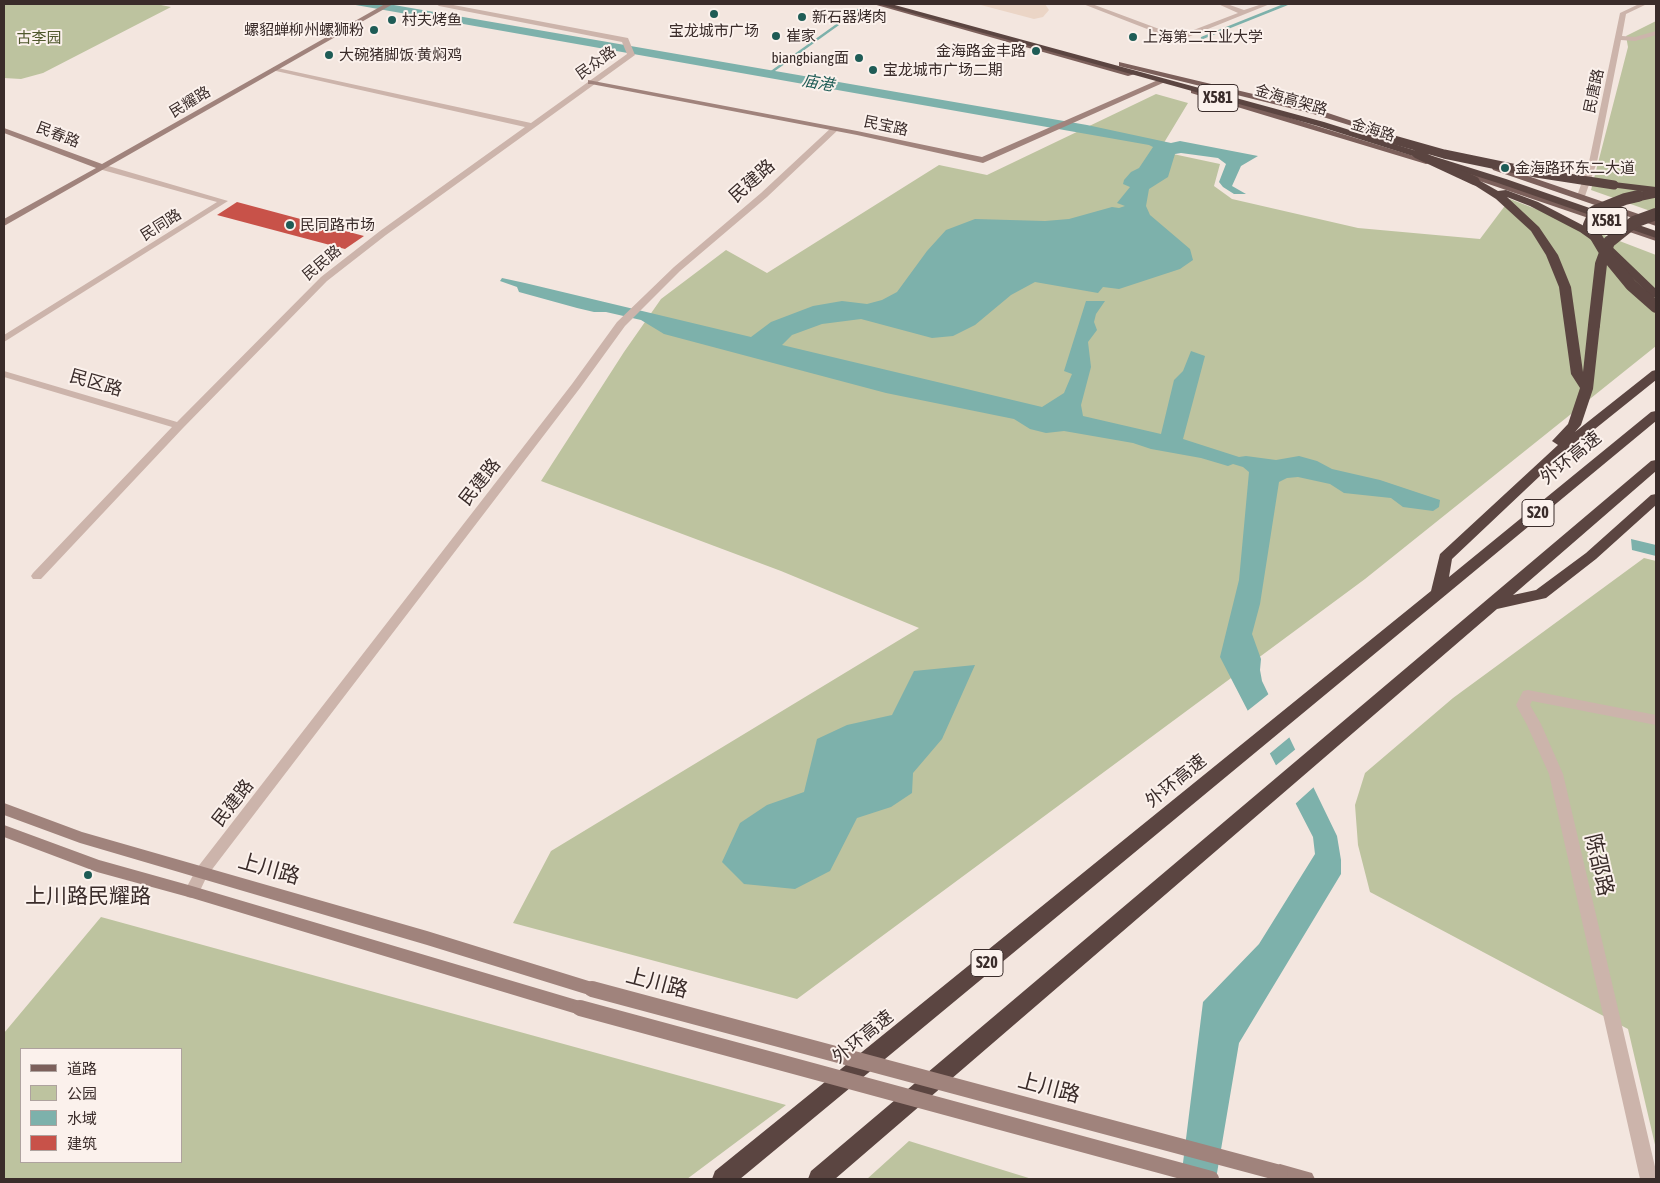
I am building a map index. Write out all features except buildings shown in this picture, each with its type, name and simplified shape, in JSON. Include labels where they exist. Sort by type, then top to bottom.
[{"type":"highway","name":"金海高架路","points":[[883,4],[1249,104],[1417,154],[1656,237]]},
{"type":"highway","name":"金海高架路","points":[[895,4],[1297,111],[1524,182],[1656,228]]},
{"type":"highway","points":[[1366,132],[1444,154],[1536,173],[1656,191]]},
{"type":"highway","points":[[1417,154],[1475,181],[1534,204],[1584,230],[1601,242],[1656,295]]},
{"type":"highway","points":[[1475,181],[1500,197],[1535,229],[1552,255],[1565,287],[1572,324],[1577,374],[1587,390]]},
{"type":"highway","points":[[1614,185],[1656,182]]},
{"type":"highway","points":[[1656,191],[1626,199],[1595,211],[1589,225],[1608,257],[1632,285],[1656,308]]},
{"type":"highway","points":[[1554,454],[1558,443],[1579,417],[1587,390],[1601,264],[1609,242],[1634,222],[1656,214]]},
{"type":"highway","points":[[1438,594],[1445,558],[1554,454],[1656,374]]},
{"type":"highway","name":"外环高速","points":[[723,1179],[1656,415]]},
{"type":"highway","name":"S20","points":[[819,1179],[1656,464]]},
{"type":"highway","points":[[1492,604],[1541,594],[1591,556],[1656,498]]},
{"type":"main road","name":"金海路","points":[[876,4],[1161,82],[1365,142],[1656,237]]},
{"type":"main road","name":"金海路","points":[[903,4],[1115,62],[1313,111],[1581,196],[1656,223]]},
{"type":"street","name":"民耀路","points":[[4,223],[390,4]]},
{"type":"street","name":"民众路","points":[[439,4],[625,40],[631,55],[532,126]]},
{"type":"street","points":[[1086,4],[1178,39],[1268,4]]},
{"type":"street","points":[[1221,4],[1245,13]]},
{"type":"street","name":"民唐路","points":[[1581,196],[1593,162],[1623,13],[1644,4]]},
{"type":"street","points":[[1619,38],[1635,39],[1656,33]]},
{"type":"street","points":[[276,69],[532,126]]},
{"type":"street","name":"民宝路","points":[[591,82],[835,129],[982,160],[1161,82]]},
{"type":"street","name":"民民路","points":[[37,576],[179,426],[324,280],[383,233],[532,126]]},
{"type":"street","name":"民建路","points":[[192,892],[202,872],[558,410],[621,324],[677,269],[764,195],[835,129]]},
{"type":"street","name":"民春路","points":[[4,130],[102,167]]},
{"type":"street","name":"民同路","points":[[4,339],[224,201],[102,167]]},
{"type":"street","name":"民区路","points":[[4,374],[179,426]]},
{"type":"street","name":"陈邵路","points":[[1649,1179],[1556,774],[1534,724],[1523,706],[1528,694],[1656,720]]},
{"type":"street","name":"上川路","points":[[4,809],[80,837],[427,938],[592,989],[1306,1179]]},
{"type":"street","points":[[4,831],[98,866],[192,892],[580,1008],[1210,1179]]},
{"type":"green space","name":"古李园","points":[[4,4],[156,4],[171,7],[43,73],[21,79],[4,78]]},
{"type":"green space","points":[[1656,21],[1656,213],[1591,190],[1628,47],[1626,36]]},
{"type":"green space","points":[[1156,94],[1188,103],[1159,151],[1220,164],[1214,186],[1232,199],[1358,228],[1480,239],[1510,199],[1656,255],[1656,346],[1365,579],[797,999],[513,923],[551,851],[919,628],[781,571],[541,481],[624,352],[661,299],[726,250],[767,273],[939,165],[987,175]]},
{"type":"green space","points":[[1644,558],[1656,561],[1656,1149],[1628,1029],[1370,892],[1358,845],[1355,805],[1365,773],[1453,698]]},
{"type":"green space","points":[[101,917],[786,1105],[687,1179],[4,1179],[4,1033]]},
{"type":"green space","points":[[909,1141],[1032,1179],[867,1179]]},
{"type":"shaded area","points":[[977,4],[1045,4],[1049,10],[1043,17],[1034,19]]},
{"type":"water","name":"庙港","points":[[350,4],[388,4],[1087,125],[1171,143],[1180,141],[1258,156],[1241,166],[1232,186],[1246,194],[1234,194],[1219,182],[1226,164],[1218,158],[1181,153],[1175,154],[1168,177],[1149,189],[1146,206],[1150,215],[1190,249],[1193,260],[1180,269],[1119,289],[1103,287],[1098,293],[1035,282],[1011,295],[975,325],[953,336],[932,338],[861,319],[822,324],[792,335],[782,345],[1042,407],[1064,393],[1072,374],[1064,371],[1086,301],[1105,301],[1096,314],[1094,322],[1097,330],[1088,342],[1091,367],[1081,405],[1083,416],[1161,434],[1174,380],[1183,371],[1191,351],[1205,356],[1183,439],[1239,457],[1246,456],[1276,460],[1299,456],[1317,461],[1332,469],[1380,480],[1440,500],[1439,507],[1433,511],[1403,507],[1391,498],[1344,493],[1330,484],[1298,477],[1287,478],[1279,482],[1260,604],[1252,634],[1261,659],[1262,681],[1337,836],[1341,874],[1239,1043],[1216,1179],[1181,1179],[1203,1002],[1259,944],[1315,854],[1313,837],[1220,657],[1239,580],[1249,472],[1243,467],[1233,464],[1228,466],[1201,458],[1151,449],[1133,443],[1064,431],[1046,433],[1030,429],[1014,419],[886,393],[664,334],[641,320],[606,312],[594,312],[519,292],[517,287],[500,281],[502,278],[525,283],[751,337],[771,322],[813,306],[842,301],[867,304],[882,300],[897,292],[927,251],[946,230],[975,219],[1045,221],[1069,219],[1112,207],[1119,208],[1125,206],[1117,203],[1130,187],[1123,184],[1124,180],[1131,172],[1139,168],[1153,147]]},
{"type":"water","points":[[1631,539],[1656,545],[1656,556],[1632,550]]},
{"type":"water","points":[[975,665],[942,739],[913,773],[912,793],[891,807],[857,818],[830,871],[795,889],[744,884],[722,862],[740,823],[767,805],[804,792],[817,739],[847,725],[892,715],[914,671]]},
{"type":"pier","points":[[1270,693],[1291,736],[1268,755],[1246,712]]},
{"type":"pier","points":[[1297,748],[1315,786],[1294,805],[1274,767]]},
{"type":"waterway","points":[[1202,38],[1287,4]]},
{"type":"waterway","points":[[770,73],[858,10]]},
{"type":"place","name":"宝龙城市广场","points":[[714,14]]},
{"type":"place","name":"新石器烤肉","points":[[802,17]]},
{"type":"place","name":"村夫烤鱼","points":[[392,20]]},
{"type":"place","name":"螺貂蝉柳州螺狮粉","points":[[374,30]]},
{"type":"place","name":"崔家","points":[[776,36]]},
{"type":"place","name":"上海第二工业大学","points":[[1133,37]]},
{"type":"place","name":"金海路金丰路","points":[[1036,51]]},
{"type":"place","name":"大碗猪脚饭·黄焖鸡","points":[[329,55]]},
{"type":"place","name":"biangbiang面","points":[[859,58]]},
{"type":"place","name":"宝龙城市广场二期","points":[[873,70]]},
{"type":"place","name":"金海路环东二大道","points":[[1505,168]]},
{"type":"place","name":"民同路市场","points":[[290,225]]},
{"type":"place","name":"上川路民耀路","points":[[88,875]]}]
